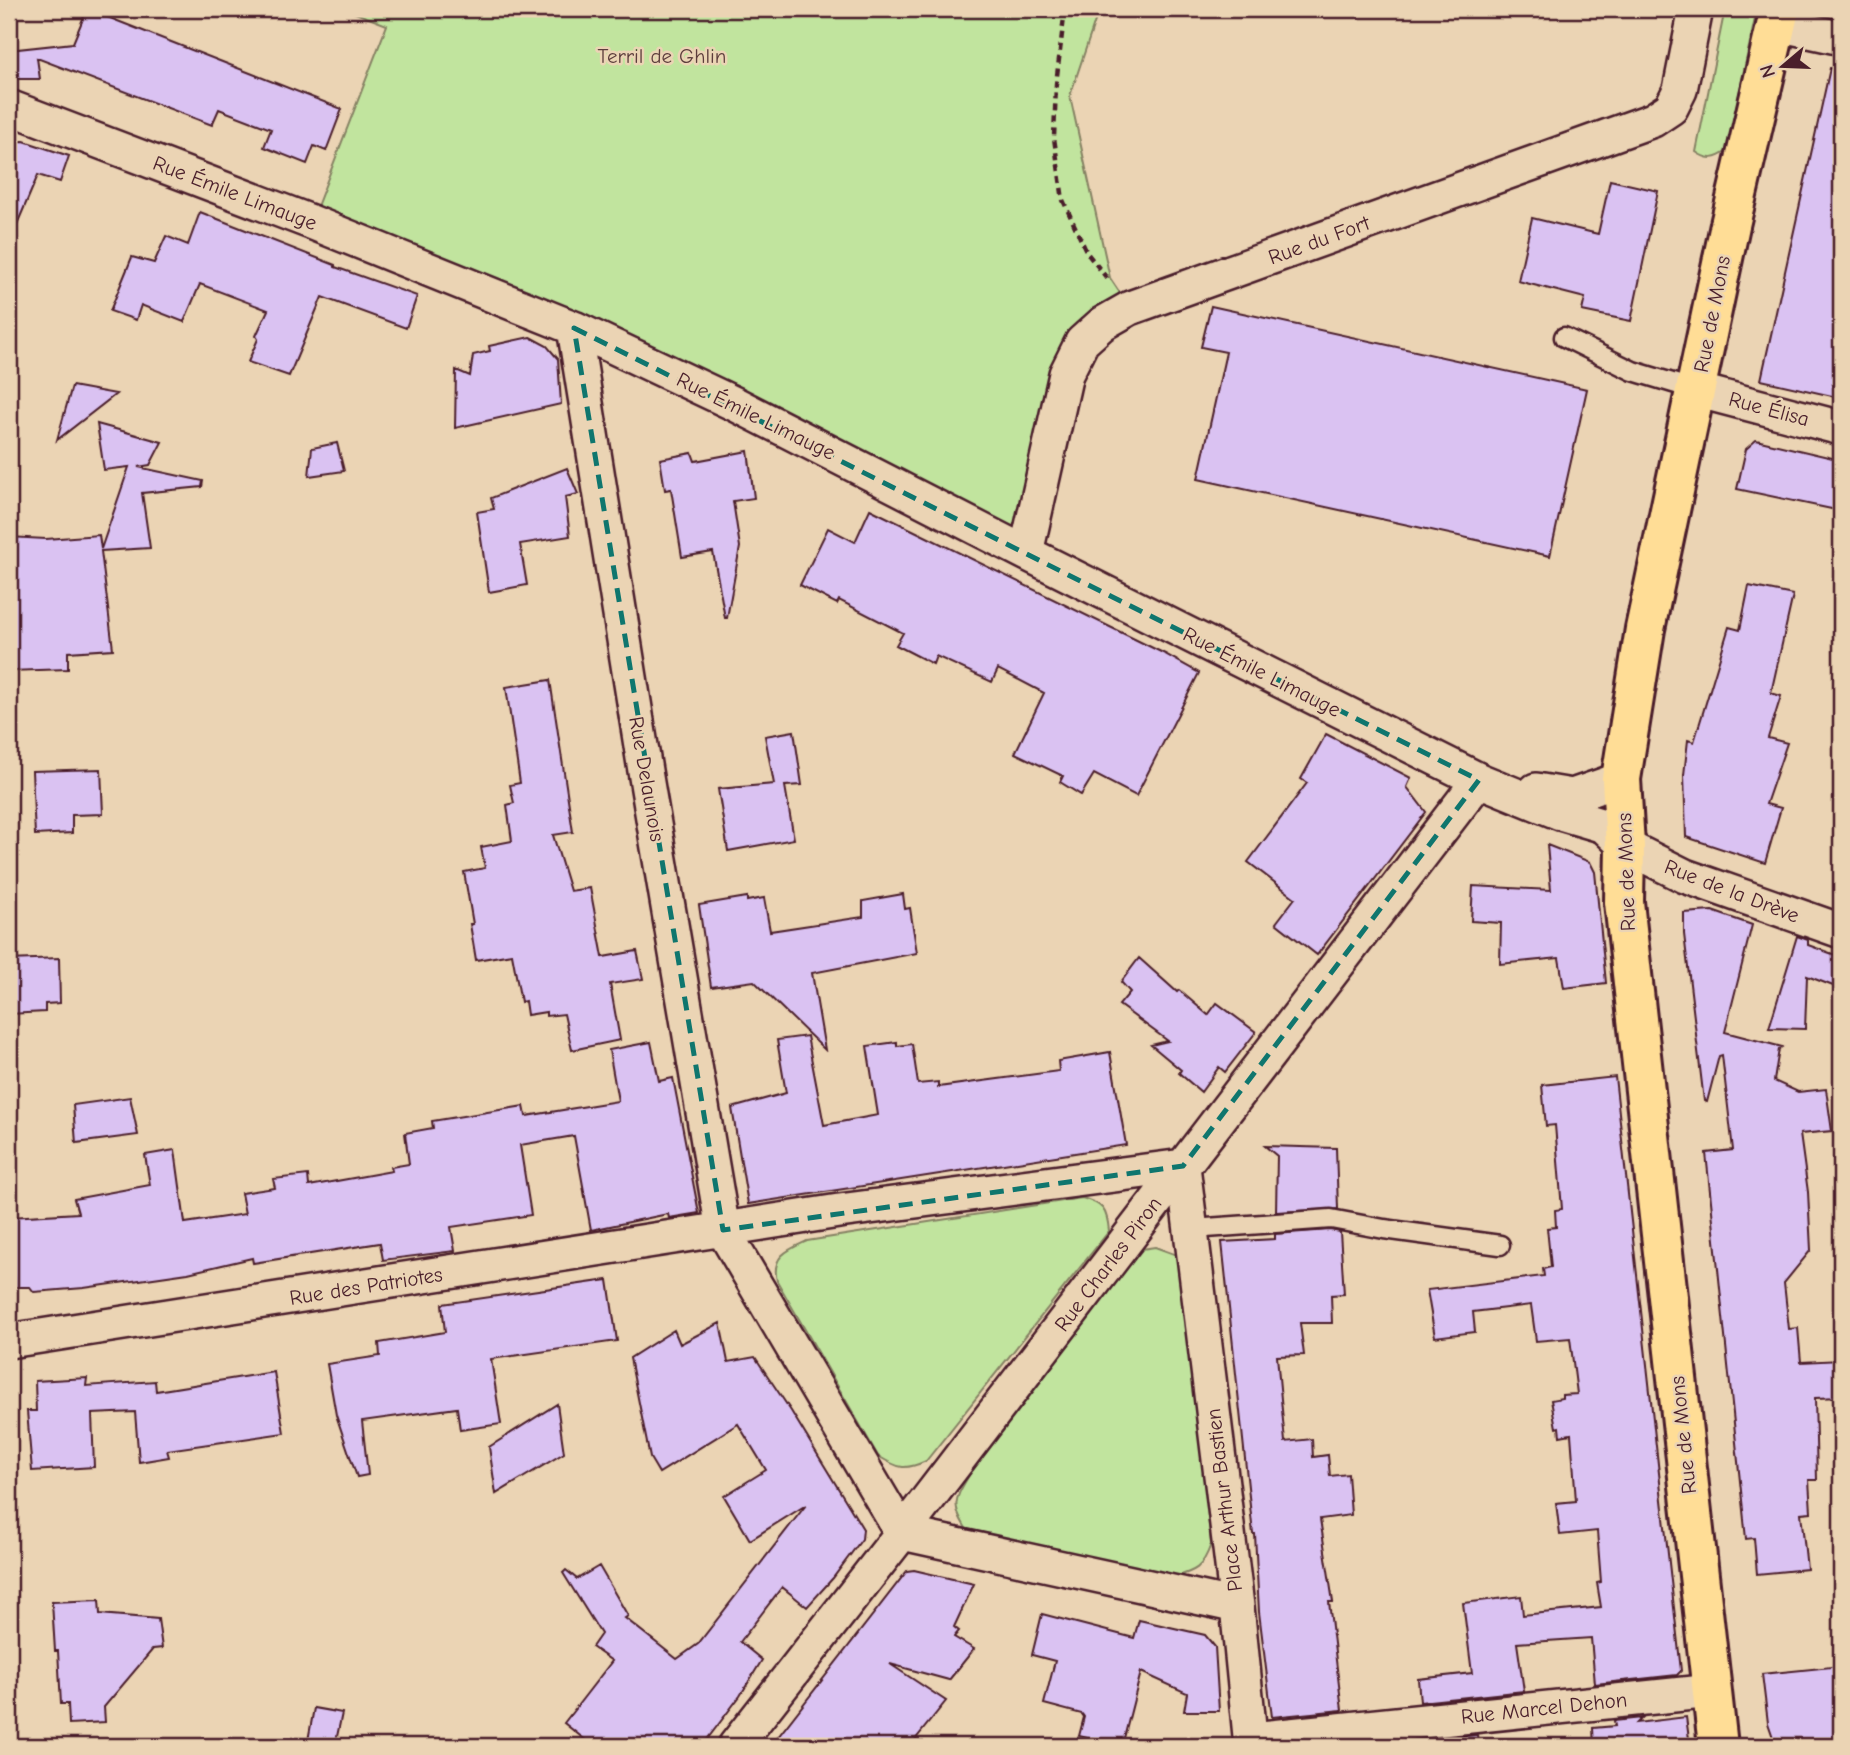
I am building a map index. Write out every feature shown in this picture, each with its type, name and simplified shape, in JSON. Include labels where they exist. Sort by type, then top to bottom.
[{"type":"main road","name":"Rue de Mons","points":[[1718,1746],[1624,902],[1625,846],[1621,779],[1644,629],[1730,225],[1779,16]]},
{"type":"street","name":"Rue du Fort","points":[[1026,554],[1066,374],[1082,342],[1102,324],[1130,307],[1653,120],[1671,108],[1680,90],[1696,9]]},
{"type":"street","points":[[1779,16],[1841,38]]},
{"type":"street","name":"Rue Émile Limauge","points":[[9,107],[311,222],[574,328],[737,405],[1026,554],[1479,779]]},
{"type":"street","name":"Rue Delaunois","points":[[574,328],[646,778],[723,1230]]},
{"type":"street","name":"Rue Élisa","points":[[1696,390],[1841,428]]},
{"type":"street","points":[[1479,779],[1573,796],[1621,779]]},
{"type":"street","name":"Rue de la Drève","points":[[1479,779],[1560,813],[1604,826],[1625,846],[1685,876],[1841,931]]},
{"type":"street","name":"Rue Charles Piron","points":[[735,1746],[902,1533],[1479,779]]},
{"type":"street","points":[[902,1533],[723,1230],[839,1211],[1183,1166]]},
{"type":"street","name":"Place Arthur Bastien","points":[[902,1533],[1237,1606],[1183,1166]]},
{"type":"street","name":"Rue des Patriotes","points":[[9,1341],[723,1230]]},
{"type":"street","points":[[1237,1606],[1251,1743]]},
{"type":"street","name":"Rue Marcel Dehon","points":[[1251,1743],[1712,1691]]},
{"type":"lane","points":[[1564,337],[1633,371],[1696,390]]},
{"type":"lane","points":[[1192,1229],[1331,1219],[1500,1245]]},
{"type":"path","points":[[1065,9],[1056,84],[1054,138],[1063,200],[1087,253],[1130,307]]},
{"type":"highlighted area","points":[[574,328],[1479,780],[1183,1166],[723,1230]]},
{"type":"green space","name":"Terril de Ghlin","points":[[345,9],[1099,9],[1070,96],[1110,278],[1130,308],[1082,342],[1026,553],[311,222],[387,25]]},
{"type":"green space","points":[[1725,9],[1757,9],[1727,151],[1708,158],[1696,152]]},
{"type":"green space","points":[[1082,1198],[1103,1208],[1109,1231],[926,1461],[901,1467],[878,1456],[777,1281],[776,1265],[782,1255],[807,1241]]},
{"type":"green space","points":[[1155,1247],[1177,1255],[1181,1272],[1211,1544],[1201,1564],[1169,1579],[969,1533],[959,1515],[956,1502],[971,1472],[1131,1257],[1142,1249]]},
{"type":"building","points":[[87,9],[342,109],[326,151],[314,146],[307,164],[264,147],[271,129],[219,109],[212,125],[37,58],[40,79],[9,79],[9,50],[73,43]]},
{"type":"building","points":[[1830,68],[1841,69],[1841,398],[1761,380]]},
{"type":"building","points":[[24,141],[69,156],[60,182],[38,175],[9,243],[9,142]]},
{"type":"building","points":[[1610,180],[1658,191],[1631,321],[1582,311],[1585,298],[1518,281],[1532,218],[1598,234]]},
{"type":"building","points":[[200,212],[335,267],[417,296],[406,328],[322,297],[289,376],[248,362],[268,310],[200,284],[184,322],[141,305],[136,320],[110,311],[132,257],[154,263],[166,236],[188,245]]},
{"type":"building","points":[[1211,306],[1587,389],[1550,556],[1198,479],[1226,352],[1201,347]]},
{"type":"building","points":[[530,337],[547,346],[558,359],[561,404],[455,428],[456,370],[470,376],[473,355],[490,351],[489,346]]},
{"type":"building","points":[[72,386],[116,394],[57,440]]},
{"type":"building","points":[[97,424],[162,442],[150,465],[138,467],[203,481],[202,487],[142,493],[150,548],[101,551],[113,649],[68,652],[68,669],[9,671],[9,537],[46,539],[99,535],[101,549],[129,467],[104,470]]},
{"type":"building","points":[[1756,440],[1841,460],[1841,511],[1737,489],[1746,449]]},
{"type":"building","points":[[337,443],[344,471],[309,476],[312,448]]},
{"type":"building","points":[[748,451],[754,498],[733,501],[740,547],[725,618],[713,552],[682,557],[671,489],[665,490],[660,459],[692,453],[695,461]]},
{"type":"building","points":[[567,468],[578,494],[565,497],[570,536],[520,544],[527,585],[489,592],[477,512],[494,509],[491,498]]},
{"type":"building","points":[[870,509],[1199,673],[1136,796],[1094,774],[1081,795],[1060,782],[1063,776],[1015,753],[1044,693],[998,669],[992,682],[936,656],[933,664],[896,645],[903,633],[839,600],[837,604],[800,585],[828,528],[855,542]]},
{"type":"building","points":[[1749,586],[1793,595],[1771,693],[1781,696],[1768,738],[1787,743],[1766,804],[1781,808],[1765,863],[1686,837],[1684,775],[1688,740],[1694,742],[1729,627],[1740,630]]},
{"type":"building","points":[[550,680],[573,832],[553,835],[570,891],[590,888],[603,957],[637,951],[643,979],[610,984],[620,1040],[572,1050],[564,1014],[546,1016],[546,1012],[527,1015],[525,1001],[521,1002],[512,954],[476,960],[464,872],[485,868],[481,847],[512,841],[507,805],[514,803],[510,785],[520,783],[506,687]]},
{"type":"building","points":[[794,731],[802,785],[785,786],[794,839],[728,851],[718,789],[774,784],[765,736]]},
{"type":"building","points":[[1326,734],[1411,778],[1407,787],[1426,812],[1317,955],[1276,923],[1295,898],[1248,862],[1307,783],[1301,779]]},
{"type":"building","points":[[101,769],[103,814],[72,815],[72,833],[35,835],[32,771]]},
{"type":"building","points":[[1547,845],[1590,862],[1595,872],[1606,983],[1564,988],[1559,958],[1500,964],[1501,923],[1471,921],[1473,886],[1551,890]]},
{"type":"building","points":[[903,894],[905,909],[910,908],[917,953],[812,973],[825,1050],[754,981],[711,987],[699,905],[747,897],[747,901],[764,898],[770,931],[863,917],[863,901]]},
{"type":"building","points":[[1712,911],[1752,925],[1725,1032],[1782,1047],[1779,1049],[1774,1081],[1798,1092],[1826,1089],[1832,1131],[1800,1134],[1808,1192],[1811,1250],[1784,1283],[1789,1329],[1798,1328],[1801,1362],[1841,1360],[1841,1397],[1815,1398],[1817,1480],[1809,1480],[1811,1512],[1801,1513],[1807,1569],[1757,1574],[1754,1538],[1746,1539],[1706,1153],[1733,1150],[1722,1055],[1719,1056],[1707,1102],[1704,1101],[1684,934],[1684,913]]},
{"type":"building","points":[[1797,936],[1808,940],[1808,945],[1841,957],[1841,989],[1807,976],[1805,1029],[1769,1028]]},
{"type":"building","points":[[59,958],[60,1003],[45,1004],[45,1012],[9,1014],[9,960]]},
{"type":"building","points":[[1139,958],[1208,1015],[1217,1003],[1256,1032],[1225,1072],[1219,1067],[1201,1092],[1179,1073],[1181,1070],[1151,1045],[1168,1041],[1119,1005],[1130,992],[1121,982]]},
{"type":"building","points":[[807,1036],[824,1125],[878,1115],[867,1046],[897,1042],[897,1046],[912,1044],[918,1084],[938,1082],[938,1087],[1059,1071],[1058,1061],[1110,1052],[1126,1145],[748,1204],[732,1108],[786,1093],[777,1040]]},
{"type":"building","points":[[651,1042],[659,1081],[673,1078],[699,1213],[669,1218],[668,1214],[591,1230],[574,1136],[520,1145],[531,1215],[451,1227],[455,1251],[383,1260],[380,1243],[253,1263],[252,1258],[188,1273],[84,1288],[34,1292],[30,1287],[15,1287],[10,1217],[78,1213],[74,1199],[150,1185],[145,1155],[175,1150],[185,1223],[245,1214],[241,1193],[275,1188],[273,1179],[308,1175],[309,1186],[392,1171],[391,1167],[409,1164],[405,1133],[433,1128],[432,1121],[524,1106],[526,1116],[618,1101],[609,1050]]},
{"type":"building","points":[[1615,1077],[1681,1671],[1677,1675],[1595,1684],[1591,1638],[1517,1643],[1524,1691],[1420,1702],[1418,1679],[1472,1673],[1463,1603],[1521,1596],[1523,1615],[1601,1607],[1597,1583],[1601,1582],[1597,1531],[1560,1535],[1556,1503],[1576,1501],[1571,1434],[1560,1436],[1551,1400],[1562,1398],[1562,1395],[1577,1394],[1570,1338],[1536,1341],[1531,1305],[1473,1312],[1475,1332],[1435,1337],[1427,1290],[1544,1276],[1543,1269],[1551,1267],[1547,1228],[1556,1227],[1555,1210],[1562,1209],[1555,1125],[1546,1126],[1542,1085]]},
{"type":"building","points":[[130,1097],[138,1135],[76,1143],[73,1105]]},
{"type":"building","points":[[1265,1146],[1336,1148],[1338,1209],[1276,1212],[1277,1156]]},
{"type":"building","points":[[1330,1230],[1340,1232],[1344,1294],[1331,1295],[1332,1323],[1300,1323],[1304,1355],[1277,1356],[1285,1442],[1312,1439],[1313,1457],[1328,1455],[1330,1476],[1348,1474],[1351,1515],[1320,1519],[1333,1602],[1329,1602],[1342,1710],[1272,1717],[1259,1612],[1255,1534],[1222,1242],[1275,1239],[1275,1234]]},
{"type":"building","points":[[608,1280],[617,1341],[491,1359],[501,1424],[460,1430],[457,1408],[362,1421],[368,1475],[357,1477],[336,1415],[327,1364],[380,1356],[379,1343],[445,1332],[442,1304]]},
{"type":"building","points":[[720,1323],[728,1362],[755,1357],[863,1529],[862,1539],[807,1607],[782,1587],[740,1642],[762,1660],[740,1696],[702,1746],[593,1746],[564,1723],[612,1661],[592,1647],[601,1634],[563,1573],[566,1570],[577,1579],[599,1566],[628,1616],[625,1618],[677,1659],[698,1644],[806,1505],[750,1540],[724,1496],[766,1470],[738,1424],[659,1473],[650,1458],[630,1358],[674,1330],[680,1344]]},
{"type":"building","points":[[274,1372],[284,1433],[167,1450],[169,1457],[139,1462],[135,1412],[92,1414],[94,1467],[32,1471],[27,1411],[36,1411],[35,1381],[87,1378],[86,1386],[155,1381],[156,1391]]},
{"type":"building","points":[[557,1404],[564,1453],[496,1494],[489,1447]]},
{"type":"building","points":[[914,1570],[974,1584],[954,1627],[959,1631],[954,1637],[974,1649],[949,1680],[890,1664],[946,1701],[910,1746],[771,1746],[907,1571]]},
{"type":"building","points":[[99,1600],[100,1614],[158,1619],[162,1648],[153,1649],[104,1707],[105,1722],[69,1724],[68,1704],[61,1704],[52,1602]]},
{"type":"building","points":[[1042,1614],[1134,1638],[1139,1620],[1205,1635],[1215,1647],[1219,1711],[1184,1711],[1187,1693],[1141,1672],[1122,1746],[1079,1736],[1084,1717],[1082,1714],[1044,1704],[1055,1661],[1032,1655]]},
{"type":"building","points":[[1841,1666],[1841,1746],[1776,1746],[1768,1723],[1762,1674]]},
{"type":"building","points":[[314,1708],[342,1713],[335,1746],[307,1746]]},
{"type":"building","points":[[1686,1717],[1690,1746],[1594,1746],[1593,1728],[1615,1726],[1614,1721],[1642,1718],[1637,1723]]},
{"type":"building","points":[[1477,1735],[1479,1746],[1450,1746],[1449,1738]]}]
